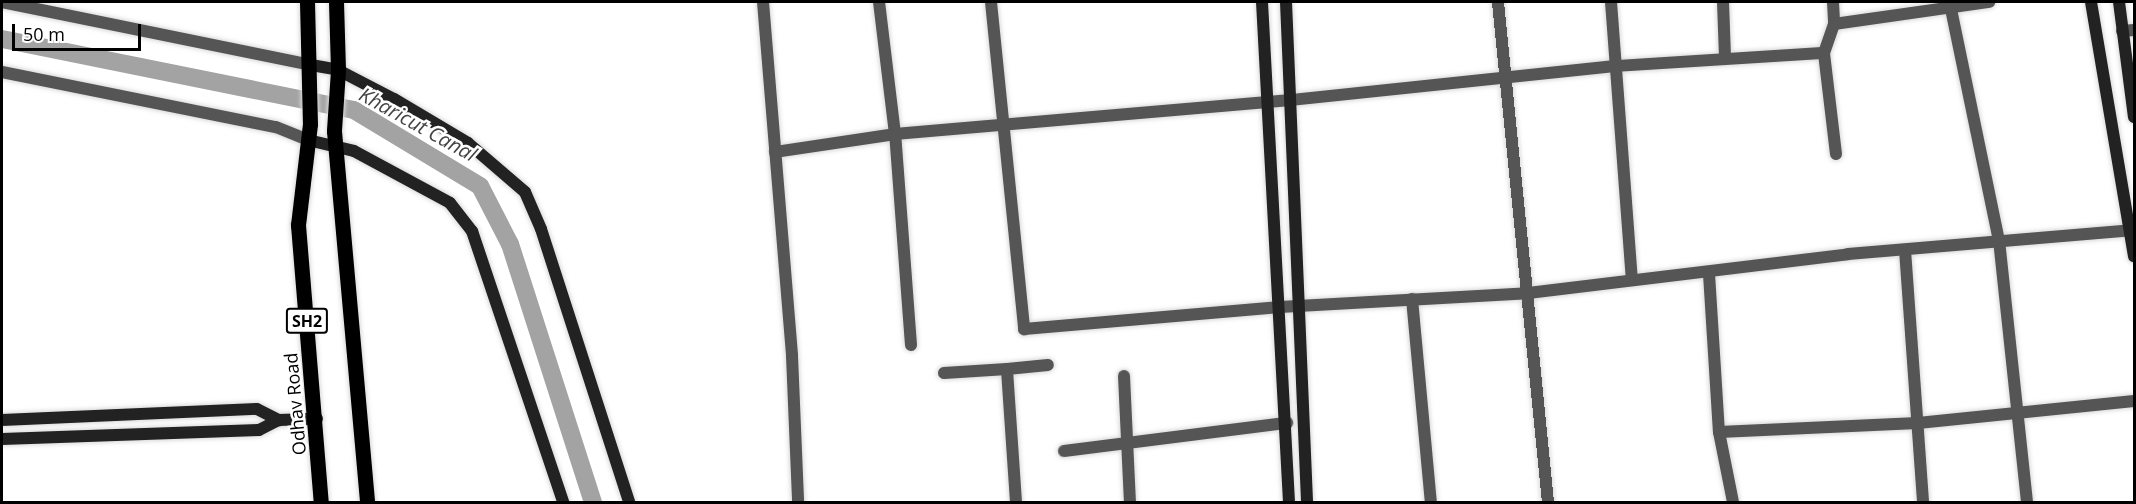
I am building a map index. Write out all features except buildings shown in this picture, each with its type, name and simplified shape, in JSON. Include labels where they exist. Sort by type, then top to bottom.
[{"type":"main road","points":[[307,2],[311,70]]},
{"type":"main road","name":"SH2","points":[[336,2],[338,70],[335,139],[367,502]]},
{"type":"main road","name":"Odhav Road","points":[[311,70],[310,124],[298,225],[317,419],[321,502]]},
{"type":"street","points":[[2,2],[311,70],[338,70],[468,143],[525,192],[541,228],[628,502]]},
{"type":"street","points":[[763,2],[792,356],[798,502]]},
{"type":"street","points":[[879,2],[895,134],[911,345]]},
{"type":"street","points":[[991,2],[1024,329],[1280,307],[1528,293],[1632,279],[1709,274],[1999,240],[2133,230]]},
{"type":"street","points":[[1262,2],[1287,423],[1289,502]]},
{"type":"street","points":[[1286,2],[1307,502]]},
{"type":"street","points":[[1498,2],[1548,502]]},
{"type":"street","points":[[1611,2],[1632,279]]},
{"type":"street","points":[[1723,2],[1725,57]]},
{"type":"street","points":[[1833,2],[1834,24],[1824,52],[1836,154]]},
{"type":"street","points":[[1834,24],[1989,2]]},
{"type":"street","points":[[2091,2],[2133,230],[2134,256]]},
{"type":"street","points":[[2119,2],[2128,31],[2134,117]]},
{"type":"street","points":[[1952,9],[1999,240],[2027,502]]},
{"type":"street","points":[[775,152],[895,134],[1291,100],[1616,66],[1824,52]]},
{"type":"street","points":[[2,72],[276,128],[308,140],[335,139],[450,203],[472,231],[563,502]]},
{"type":"street","points":[[1905,250],[1923,502]]},
{"type":"street","points":[[1709,274],[1719,432],[1732,502]]},
{"type":"street","points":[[1412,299],[1431,502]]},
{"type":"street","points":[[944,372],[1048,365]]},
{"type":"street","points":[[1007,369],[1016,502]]},
{"type":"street","points":[[1124,376],[1130,502]]},
{"type":"street","points":[[1719,432],[1918,423],[2134,401]]},
{"type":"street","points":[[2,420],[258,409],[279,420]]},
{"type":"street","points":[[2,439],[259,430],[279,420],[317,419]]},
{"type":"street","points":[[1064,451],[1287,423]]},
{"type":"waterway","name":"Kharicut Canal","points":[[2,39],[354,110],[480,186],[510,244],[593,502]]}]
